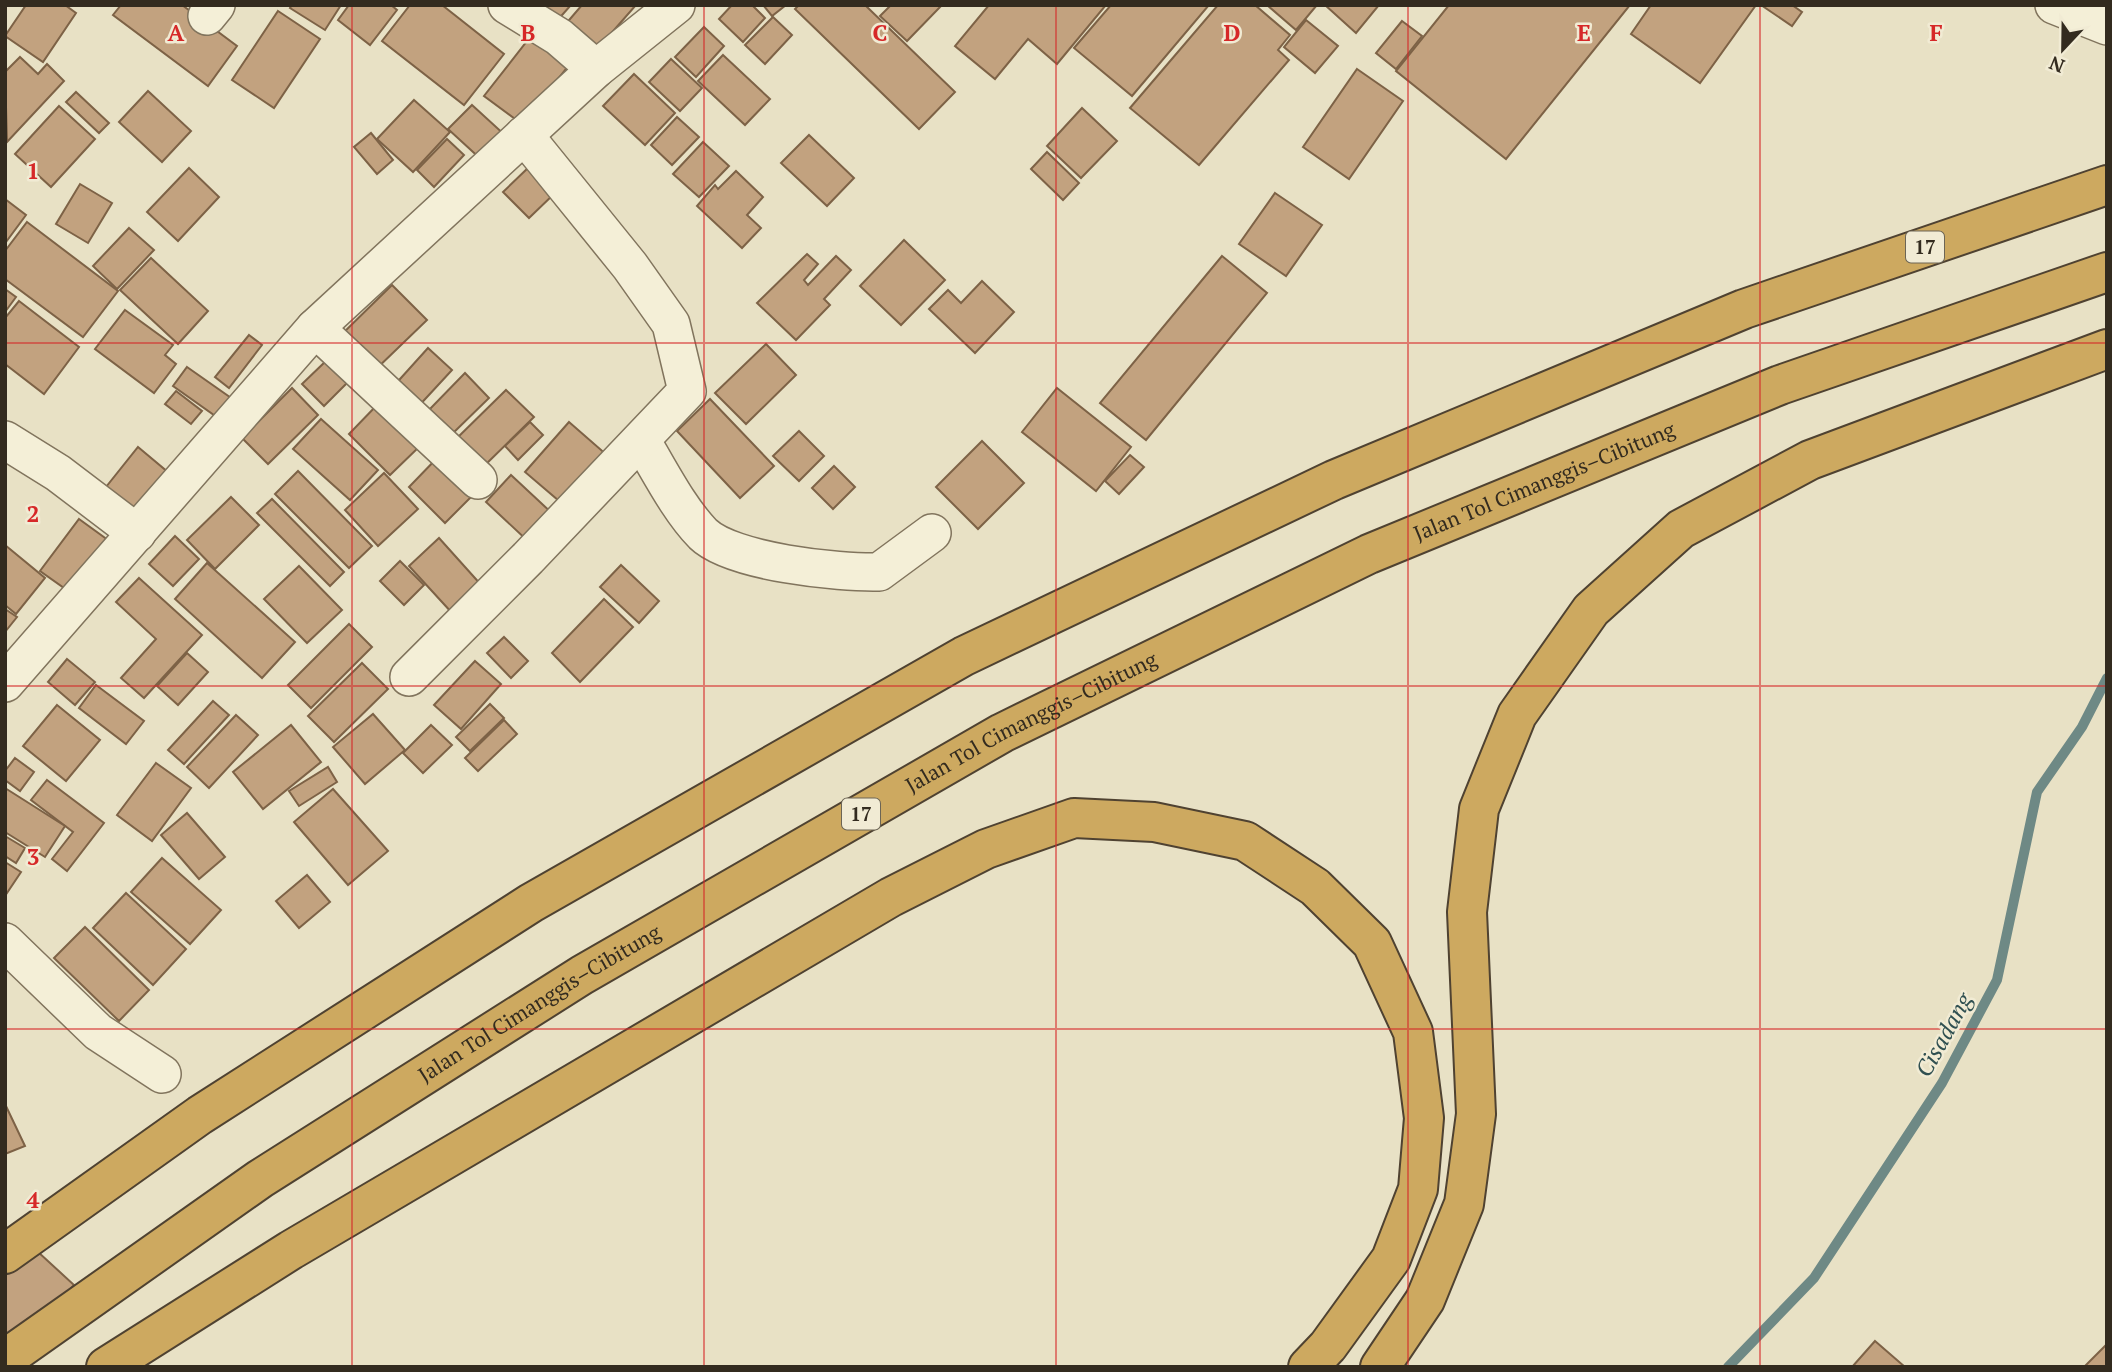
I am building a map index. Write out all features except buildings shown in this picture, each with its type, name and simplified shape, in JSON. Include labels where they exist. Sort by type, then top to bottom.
[{"type":"highway","name":"17","points":[[5,1254],[200,1115],[531,903],[964,656],[1334,480],[1744,309],[2107,185]]},
{"type":"highway","name":"Jalan Tol Cimanggis–Cibitung","points":[[5,1359],[260,1179],[570,982],[1002,733],[1369,554],[1780,386],[2107,272]]},
{"type":"highway","points":[[1380,1367],[1425,1300],[1464,1204],[1476,1114],[1468,912],[1479,809],[1517,715],[1591,610],[1681,529],[1810,460],[2107,349]]},
{"type":"highway","points":[[106,1367],[291,1250],[891,897],[986,849],[1074,818],[1154,822],[1245,841],[1315,887],[1372,943],[1413,1032],[1424,1118],[1418,1189],[1391,1259],[1328,1346],[1308,1367]]},
{"type":"street","points":[[507,5],[559,37],[596,69]]},
{"type":"street","points":[[5,683],[315,328],[596,69],[676,5]]},
{"type":"street","points":[[2054,5],[2107,26]]},
{"type":"street","points":[[409,677],[687,391],[671,324],[630,266],[524,135]]},
{"type":"street","points":[[315,328],[478,480]]},
{"type":"street","points":[[5,440],[58,473],[137,533]]},
{"type":"street","points":[[641,440],[670,489],[703,534],[735,554],[806,566],[879,572],[932,533]]},
{"type":"street","points":[[5,942],[98,1032],[162,1074]]},
{"type":"waterway","name":"Cisadang","points":[[1728,1367],[1814,1278],[1942,1083],[1997,980],[2037,792],[2082,727],[2107,678]]}]
